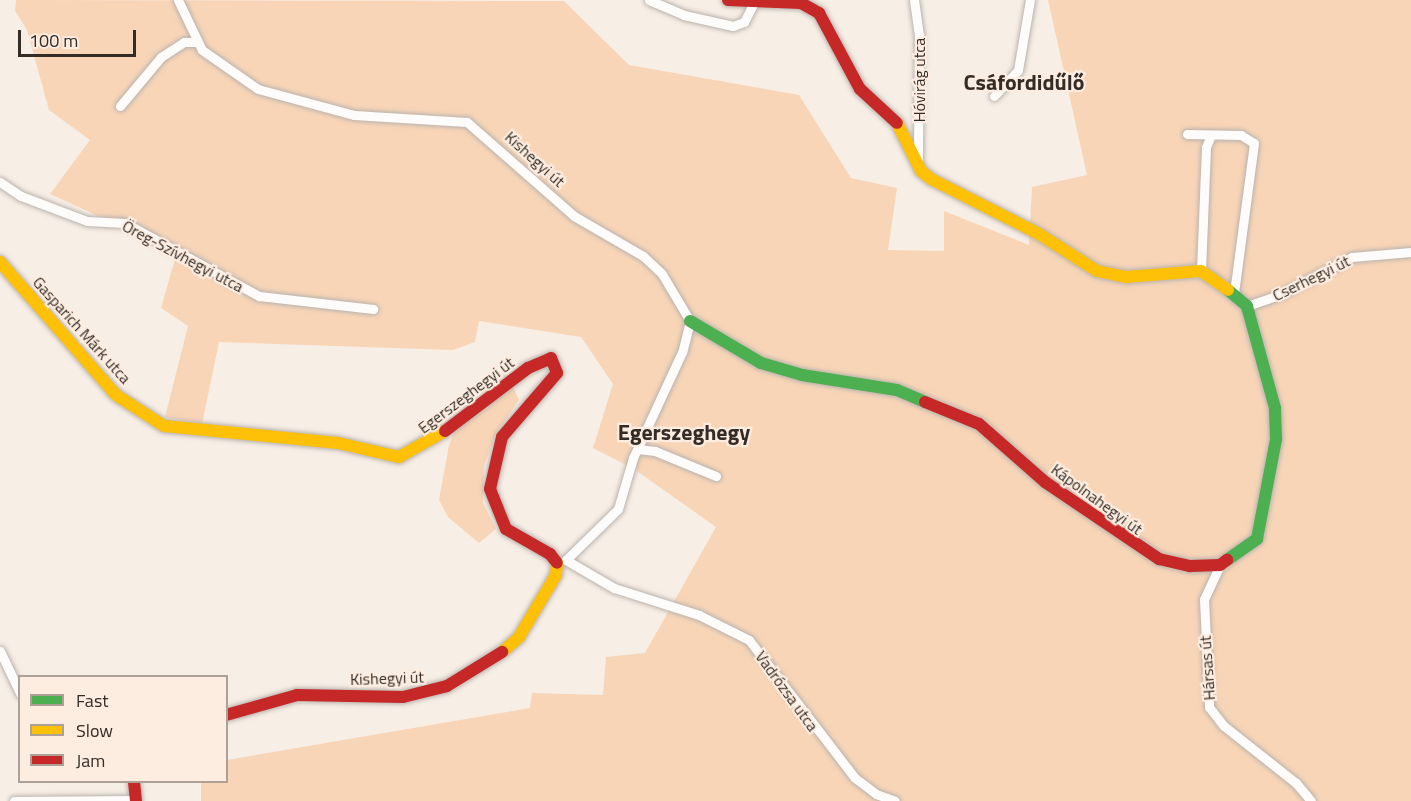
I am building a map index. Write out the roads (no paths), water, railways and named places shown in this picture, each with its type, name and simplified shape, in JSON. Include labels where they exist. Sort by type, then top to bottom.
[{"type":"street","name":"Kishegyi út","points":[[178,0],[196,42],[221,66],[258,89],[289,101],[369,117],[467,122],[574,216],[654,264],[676,292],[690,321],[682,352],[638,449],[618,508],[561,562],[556,575],[515,641],[491,662],[447,686],[403,697],[287,697],[228,714]]},
{"type":"street","points":[[649,0],[684,15],[733,26],[744,22],[753,4]]},
{"type":"street","points":[[728,0],[753,4],[801,3],[819,13],[860,89],[894,118],[931,179],[1039,234],[1097,272],[1126,277],[1201,271],[1234,292],[1247,306],[1274,397],[1275,439],[1257,539],[1220,565]]},
{"type":"street","name":"Hóvirág utca","points":[[914,0],[919,37],[918,160]]},
{"type":"street","points":[[994,96],[1018,70],[1030,0]]},
{"type":"street","points":[[120,106],[161,57],[184,42],[196,42]]},
{"type":"street","points":[[1187,134],[1241,135],[1254,143],[1234,292]]},
{"type":"street","points":[[1201,271],[1211,135]]},
{"type":"street","name":"Öreg-Szívhegyi utca","points":[[0,182],[21,196],[87,221],[125,223],[259,296],[373,309]]},
{"type":"street","name":"Cserhegyi út","points":[[1247,306],[1281,294],[1352,257],[1411,252]]},
{"type":"street","name":"Gasparich Márk utca","points":[[0,262],[116,395],[142,416]]},
{"type":"street","name":"Kápolnahegyi út","points":[[690,321],[761,363],[802,375],[897,390],[954,412],[979,424],[1025,468],[1146,554],[1175,564],[1220,565]]},
{"type":"street","name":"Egerszeghegyi út","points":[[142,416],[173,427],[338,443],[399,457],[429,444],[528,368],[550,358],[557,366],[556,377],[506,432],[493,462],[490,489],[495,511],[506,529],[561,562]]},
{"type":"street","points":[[638,449],[655,451],[716,476]]},
{"type":"street","name":"Vadrózsa utca","points":[[561,562],[614,588],[699,615],[749,640],[855,778],[876,794],[895,801]]},
{"type":"street","name":"Hársas út","points":[[1220,565],[1204,599],[1209,707],[1224,726],[1296,783],[1311,801]]},
{"type":"street","points":[[0,651],[18,689]]},
{"type":"street","points":[[14,801],[136,800],[134,783]]},
{"type":"district","name":"Csáfordidűlő","points":[[1024,83]]},
{"type":"district","name":"Egerszeghegy","points":[[684,433]]}]
